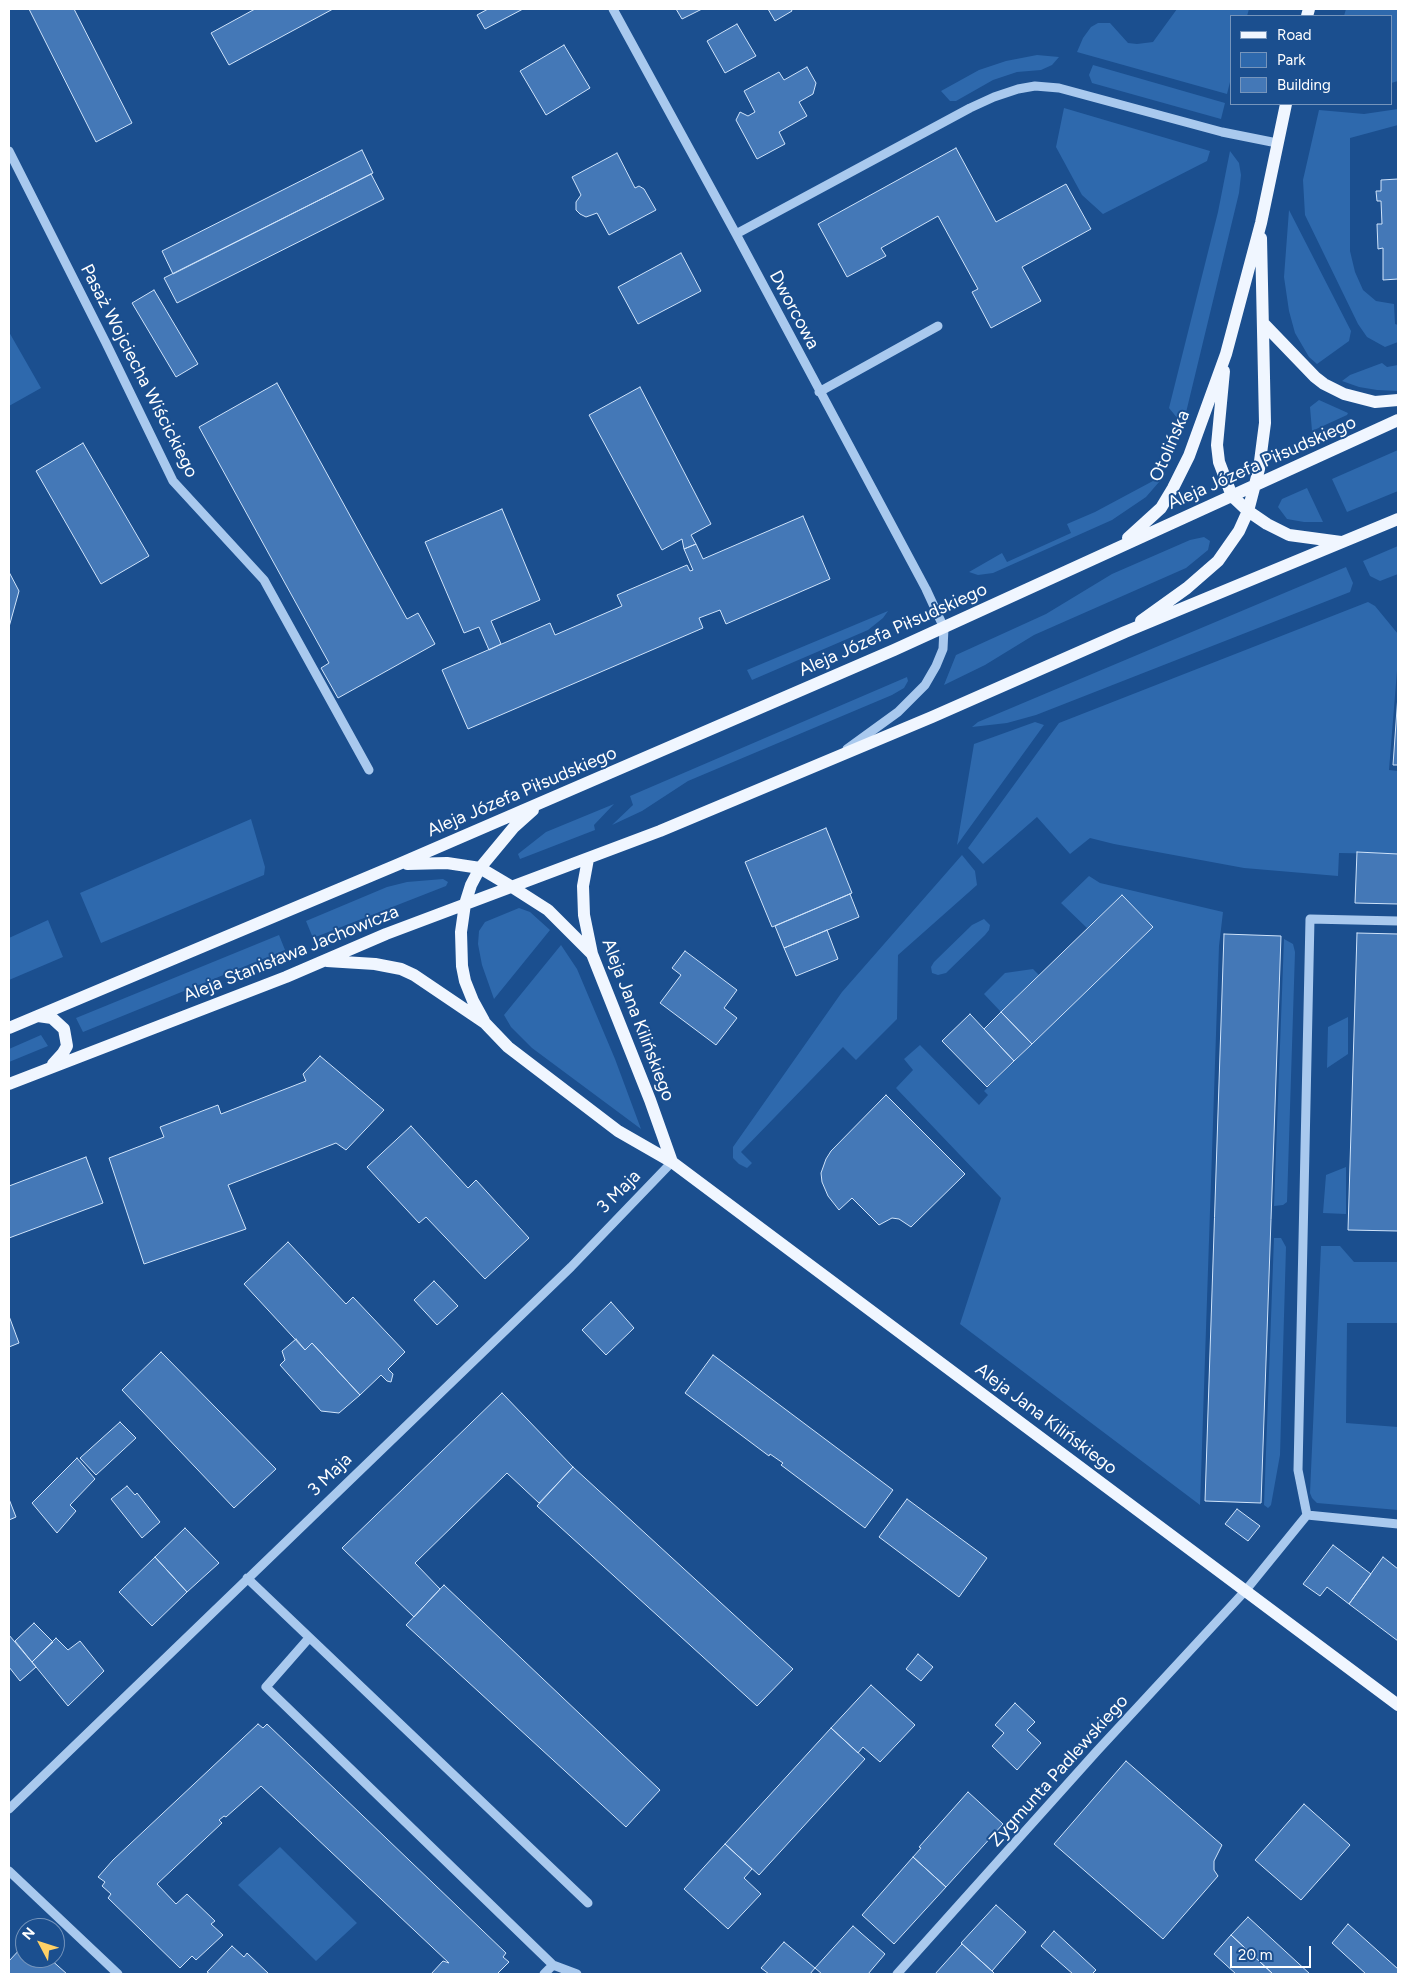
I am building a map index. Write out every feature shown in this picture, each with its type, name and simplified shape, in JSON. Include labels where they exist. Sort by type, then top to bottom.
[{"type":"main road","name":"Otolińska","points":[[1103,555],[1134,534],[1160,508],[1173,488],[1189,456],[1226,354],[1261,222],[1286,105]]},
{"type":"main road","name":"Otolińska","points":[[1125,632],[1188,588],[1218,561],[1239,531],[1248,511],[1256,486],[1265,424],[1261,222]]},
{"type":"main road","points":[[1263,323],[1324,384],[1344,394],[1376,402],[1398,400]]},
{"type":"main road","name":"Otolińska","points":[[1226,354],[1217,445],[1222,470],[1232,496],[1248,511],[1289,536],[1344,542]]},
{"type":"main road","name":"Aleja Józefa Piłsudskiego","points":[[399,864],[944,628],[1398,420]]},
{"type":"main road","points":[[588,859],[833,759],[1125,632],[1398,520]]},
{"type":"main road","points":[[485,1023],[473,1001],[465,981],[462,966],[461,932],[465,904],[471,885],[480,868],[514,827],[541,803]]},
{"type":"main road","name":"Aleja Stanisława Jachowicza","points":[[9,1084],[304,970],[324,960],[465,904],[588,859]]},
{"type":"main road","name":"Aleja Jana Kilińskiego","points":[[588,859],[582,886],[584,915],[592,954],[650,1100],[672,1162]]},
{"type":"main road","points":[[9,1028],[399,864],[448,863],[480,868],[548,910],[592,954]]},
{"type":"main road","points":[[324,960],[375,964],[401,969],[414,975],[485,1023]]},
{"type":"main road","points":[[36,1016],[52,1018],[64,1029],[67,1037],[64,1053],[47,1069]]},
{"type":"main road","name":"Aleja Jana Kilińskiego","points":[[485,1023],[508,1046],[618,1131],[672,1162],[1398,1705]]},
{"type":"street","name":"Dworcowa","points":[[613,9],[926,589],[944,628]]},
{"type":"street","points":[[736,234],[970,108],[994,97],[1018,89],[1035,86],[1059,88],[1222,132],[1277,143]]},
{"type":"street","name":"Pasaż Wojciecha Wiścickiego","points":[[9,151],[173,481],[264,580],[369,770]]},
{"type":"street","points":[[819,392],[938,326]]},
{"type":"street","points":[[833,759],[898,712],[925,685],[943,649],[944,628]]},
{"type":"street","points":[[1398,921],[1310,919],[1298,1470],[1307,1515],[1398,1524]]},
{"type":"street","name":"3 Maja","points":[[9,1810],[571,1267],[672,1162]]},
{"type":"street","name":"Zygmunta Padlewskiego","points":[[897,1974],[1097,1751],[1246,1590],[1307,1515]]},
{"type":"street","points":[[247,1578],[588,1903]]},
{"type":"street","points":[[309,1638],[266,1687],[553,1965],[577,1974]]},
{"type":"street","points":[[9,1871],[118,1974]]},
{"type":"street","points":[[544,1974],[553,1965]]},
{"type":"green space","points":[[1177,9],[1249,9],[1247,15],[1230,15],[1230,82],[1227,94],[1077,52],[1083,38],[1091,27],[1098,23],[1110,23],[1128,43],[1153,42]]},
{"type":"green space","points":[[1346,9],[1398,9],[1398,81],[1392,83],[1392,15],[1344,15]]},
{"type":"green space","points":[[1037,55],[1059,57],[1052,65],[1041,70],[1017,72],[993,80],[956,101],[950,101],[941,91],[979,70],[1006,61]]},
{"type":"green space","points":[[1093,65],[1225,103],[1221,119],[1092,83],[1089,75]]},
{"type":"green space","points":[[1064,108],[1210,151],[1207,161],[1103,214],[1082,195],[1056,147]]},
{"type":"green space","points":[[1398,109],[1398,125],[1350,138],[1350,251],[1355,272],[1363,290],[1376,301],[1394,304],[1395,324],[1398,325],[1398,342],[1385,347],[1367,337],[1358,324],[1305,215],[1303,180],[1319,110],[1364,114]]},
{"type":"green space","points":[[1230,151],[1239,163],[1241,175],[1239,193],[1183,425],[1169,408],[1218,212]]},
{"type":"green space","points":[[1289,210],[1351,331],[1349,341],[1317,364],[1309,357],[1295,333],[1289,311],[1284,277]]},
{"type":"green space","points":[[9,332],[41,388],[9,406]]},
{"type":"green space","points":[[1382,363],[1387,367],[1398,365],[1398,391],[1359,387],[1342,381],[1350,375]]},
{"type":"green space","points":[[1319,400],[1348,413],[1312,431],[1310,407]]},
{"type":"green space","points":[[1398,450],[1398,491],[1347,512],[1332,479]]},
{"type":"green space","points":[[1166,474],[1146,497],[1112,520],[993,573],[978,575],[969,572],[1002,553],[1007,562],[1071,533],[1067,524],[1095,512]]},
{"type":"green space","points":[[1307,488],[1323,522],[1304,522],[1287,519],[1278,507],[1282,499]]},
{"type":"green space","points":[[1204,537],[1210,541],[1208,550],[1186,568],[1034,635],[985,665],[944,685],[956,655],[1046,614],[1112,574],[1190,540]]},
{"type":"green space","points":[[1398,546],[1398,574],[1380,581],[1370,576],[1363,561]]},
{"type":"green space","points":[[1346,567],[1353,583],[1350,592],[1036,715],[1007,723],[972,727],[978,722]]},
{"type":"green space","points":[[1368,602],[1375,606],[1398,634],[1398,658],[1389,770],[1398,771],[1398,854],[1339,853],[1338,876],[1244,868],[1090,838],[1070,854],[1037,817],[983,864],[968,848],[1059,723]]},
{"type":"green space","points":[[888,611],[883,618],[868,630],[752,680],[747,670]]},
{"type":"green space","points":[[907,677],[908,681],[904,688],[892,695],[688,781],[642,811],[612,825],[633,805],[630,796]]},
{"type":"green space","points":[[1035,722],[1044,725],[957,845],[974,744]]},
{"type":"green space","points":[[614,804],[594,825],[595,830],[520,859],[518,854],[546,832]]},
{"type":"green space","points":[[251,819],[265,867],[264,875],[101,943],[80,893]]},
{"type":"green space","points":[[962,855],[975,871],[977,885],[898,955],[897,1019],[856,1060],[843,1047],[741,1152],[752,1163],[747,1168],[739,1164],[733,1158],[733,1147],[842,992]]},
{"type":"green space","points":[[1089,876],[1100,883],[1223,912],[1219,946],[1200,1505],[960,1324],[1001,1198],[896,1088],[913,1070],[904,1059],[920,1045],[979,1105],[988,1095],[984,1091],[1152,927],[1122,895],[1087,928],[1061,903]]},
{"type":"green space","points":[[443,879],[448,882],[446,886],[313,938],[306,921],[387,887],[407,882]]},
{"type":"green space","points":[[519,908],[530,912],[550,930],[494,999],[482,965],[478,944],[479,931],[485,922]]},
{"type":"green space","points":[[984,919],[990,925],[985,935],[946,973],[938,975],[932,973],[931,967],[934,962],[972,925]]},
{"type":"green space","points":[[48,920],[63,957],[9,980],[9,938]]},
{"type":"green space","points":[[279,935],[285,950],[83,1032],[76,1018]]},
{"type":"green space","points":[[1284,939],[1293,944],[1295,952],[1287,1202],[1283,1205],[1274,1206]]},
{"type":"green space","points":[[561,945],[577,969],[615,1059],[641,1129],[532,1048],[511,1027],[504,1015]]},
{"type":"green space","points":[[1033,969],[1039,975],[1001,1012],[984,994],[1005,973]]},
{"type":"green space","points":[[1348,1017],[1348,1054],[1327,1068],[1328,1027]]},
{"type":"green space","points":[[41,1035],[48,1046],[9,1062],[9,1049]]},
{"type":"green space","points":[[1346,1167],[1346,1214],[1323,1213],[1326,1175]]},
{"type":"green space","points":[[1274,1238],[1281,1238],[1286,1247],[1280,1455],[1271,1505],[1268,1508],[1264,1505]]},
{"type":"green space","points":[[1321,1246],[1340,1246],[1354,1262],[1398,1262],[1398,1323],[1347,1323],[1346,1423],[1398,1427],[1398,1510],[1317,1503],[1310,1493]]},
{"type":"green space","points":[[280,1847],[357,1923],[316,1961],[238,1885]]},
{"type":"building","points":[[29,9],[74,9],[132,123],[96,142]]},
{"type":"building","points":[[255,9],[333,9],[229,65],[211,33]]},
{"type":"building","points":[[488,9],[523,9],[485,29],[477,15]]},
{"type":"building","points":[[676,9],[702,9],[682,19]]},
{"type":"building","points":[[768,9],[791,9],[792,11],[775,21]]},
{"type":"building","points":[[737,24],[756,56],[725,73],[707,41]]},
{"type":"building","points":[[564,45],[590,88],[546,115],[520,71]]},
{"type":"building","points":[[807,67],[816,83],[813,94],[799,102],[807,116],[779,132],[785,144],[757,159],[736,120],[740,112],[748,116],[755,112],[744,91],[779,72],[784,80]]},
{"type":"building","points":[[956,148],[996,222],[1066,184],[1091,229],[1022,267],[1041,301],[991,328],[972,292],[978,289],[938,216],[881,248],[886,256],[847,277],[818,224]]},
{"type":"building","points":[[362,150],[373,173],[173,274],[162,251]]},
{"type":"building","points":[[617,153],[635,188],[639,186],[644,189],[656,210],[609,235],[597,213],[586,217],[576,210],[576,202],[581,195],[572,177]]},
{"type":"building","points":[[371,174],[384,199],[177,303],[164,278]]},
{"type":"building","points":[[1398,179],[1398,279],[1383,280],[1383,248],[1378,249],[1377,224],[1382,224],[1381,201],[1377,201],[1376,191],[1381,191],[1381,180]]},
{"type":"building","points":[[681,253],[701,291],[638,324],[618,287]]},
{"type":"building","points":[[154,290],[198,364],[176,377],[132,303]]},
{"type":"building","points":[[277,383],[407,619],[418,613],[435,644],[338,698],[321,668],[329,663],[199,427]]},
{"type":"building","points":[[640,387],[711,524],[691,535],[696,544],[684,549],[682,539],[662,550],[589,415]]},
{"type":"building","points":[[83,443],[149,556],[101,584],[36,471]]},
{"type":"building","points":[[502,509],[540,600],[491,621],[501,644],[489,650],[479,627],[464,633],[425,542]]},
{"type":"building","points":[[803,516],[830,579],[726,624],[720,610],[699,618],[703,628],[468,729],[442,670],[550,623],[555,635],[622,606],[617,595],[687,565],[690,571],[693,570],[684,549],[696,544],[703,559]]},
{"type":"building","points":[[9,572],[19,591],[9,627]]},
{"type":"building","points":[[1398,695],[1398,765],[1393,765]]},
{"type":"building","points":[[826,828],[852,893],[772,927],[745,862]]},
{"type":"building","points":[[1357,852],[1398,854],[1398,904],[1355,903]]},
{"type":"building","points":[[850,894],[859,917],[784,948],[775,926]]},
{"type":"building","points":[[1122,895],[1153,927],[1032,1044],[1001,1012]]},
{"type":"building","points":[[827,930],[838,959],[796,976],[784,948]]},
{"type":"building","points":[[1357,933],[1398,934],[1398,1231],[1348,1230]]},
{"type":"building","points":[[1224,934],[1281,936],[1261,1503],[1205,1501]]},
{"type":"building","points":[[685,951],[737,990],[724,1008],[737,1018],[716,1045],[660,1003],[681,975],[672,968]]},
{"type":"building","points":[[1001,1012],[1032,1044],[1014,1061],[984,1029]]},
{"type":"building","points":[[970,1014],[1014,1061],[987,1087],[942,1041]]},
{"type":"building","points":[[320,1056],[384,1110],[346,1150],[336,1143],[228,1185],[246,1229],[144,1264],[109,1158],[164,1137],[160,1127],[218,1105],[221,1114],[306,1081],[303,1074]]},
{"type":"building","points":[[886,1095],[965,1174],[911,1227],[899,1219],[892,1218],[879,1225],[852,1198],[839,1210],[828,1196],[822,1182],[821,1173],[831,1151]]},
{"type":"building","points":[[411,1126],[468,1188],[476,1180],[529,1238],[485,1279],[426,1217],[419,1223],[367,1167]]},
{"type":"building","points":[[86,1157],[103,1203],[9,1238],[9,1186]]},
{"type":"building","points":[[288,1242],[346,1304],[353,1297],[405,1352],[388,1369],[393,1374],[391,1382],[381,1375],[360,1395],[312,1343],[305,1350],[244,1284]]},
{"type":"building","points":[[434,1281],[458,1306],[437,1325],[414,1300]]},
{"type":"building","points":[[611,1302],[634,1328],[606,1355],[582,1330]]},
{"type":"building","points":[[9,1316],[19,1343],[9,1347]]},
{"type":"building","points":[[296,1339],[305,1350],[312,1343],[360,1395],[339,1413],[321,1411],[280,1365],[285,1360],[282,1351]]},
{"type":"building","points":[[161,1352],[276,1469],[234,1508],[122,1390]]},
{"type":"building","points":[[713,1355],[893,1490],[865,1528],[781,1465],[783,1463],[770,1454],[769,1456],[685,1393]]},
{"type":"building","points":[[502,1393],[573,1467],[539,1503],[507,1473],[415,1563],[440,1589],[414,1617],[342,1548]]},
{"type":"building","points":[[120,1422],[136,1438],[96,1475],[80,1458]]},
{"type":"building","points":[[77,1458],[95,1479],[70,1505],[76,1511],[57,1533],[32,1503]]},
{"type":"building","points":[[573,1467],[793,1669],[757,1706],[537,1506]]},
{"type":"building","points":[[127,1486],[135,1495],[137,1493],[160,1522],[142,1538],[111,1499]]},
{"type":"building","points":[[9,1499],[16,1517],[9,1520]]},
{"type":"building","points":[[907,1499],[987,1558],[959,1597],[879,1537]]},
{"type":"building","points":[[1237,1509],[1260,1526],[1248,1541],[1225,1524]]},
{"type":"building","points":[[185,1528],[219,1563],[187,1592],[155,1557]]},
{"type":"building","points":[[1333,1545],[1371,1574],[1349,1604],[1327,1587],[1320,1596],[1303,1584]]},
{"type":"building","points":[[155,1557],[187,1592],[152,1626],[119,1592]]},
{"type":"building","points":[[1383,1557],[1398,1569],[1398,1641],[1349,1604]]},
{"type":"building","points":[[444,1585],[660,1790],[626,1827],[406,1625]]},
{"type":"building","points":[[34,1623],[53,1642],[32,1662],[15,1641]]},
{"type":"building","points":[[9,1635],[36,1667],[20,1681],[9,1667]]},
{"type":"building","points":[[56,1638],[68,1650],[80,1641],[104,1671],[68,1706],[32,1662]]},
{"type":"building","points":[[918,1654],[933,1667],[921,1681],[906,1669]]},
{"type":"building","points":[[871,1685],[915,1725],[880,1762],[863,1747],[858,1753],[831,1728]]},
{"type":"building","points":[[1015,1703],[1035,1722],[1027,1730],[1041,1743],[1017,1770],[992,1746],[1004,1733],[995,1725]]},
{"type":"building","points":[[258,1724],[263,1728],[267,1724],[506,1953],[503,1957],[509,1962],[497,1974],[431,1974],[443,1961],[449,1963],[261,1786],[226,1817],[224,1816],[219,1820],[222,1823],[157,1884],[176,1904],[187,1894],[215,1921],[211,1924],[223,1935],[196,1960],[192,1956],[180,1968],[108,1898],[111,1894],[102,1886],[105,1882],[98,1877],[113,1860]]},
{"type":"building","points":[[831,1728],[865,1759],[759,1875],[725,1844]]},
{"type":"building","points":[[1126,1761],[1222,1845],[1214,1861],[1214,1870],[1218,1876],[1163,1939],[1054,1844]]},
{"type":"building","points":[[968,1792],[1003,1824],[946,1887],[913,1857],[921,1848],[919,1847]]},
{"type":"building","points":[[1304,1804],[1350,1845],[1301,1900],[1255,1860]]},
{"type":"building","points":[[725,1844],[752,1869],[744,1878],[761,1894],[728,1929],[684,1889]]},
{"type":"building","points":[[913,1857],[946,1887],[894,1944],[862,1915]]},
{"type":"building","points":[[996,1905],[1026,1932],[992,1971],[961,1943]]},
{"type":"building","points":[[1248,1917],[1310,1974],[1273,1974],[1231,1935]]},
{"type":"building","points":[[1348,1924],[1398,1969],[1398,1974],[1366,1974],[1332,1943]]},
{"type":"building","points":[[853,1926],[885,1954],[868,1974],[822,1974],[815,1968]]},
{"type":"building","points":[[1054,1931],[1096,1970],[1092,1974],[1073,1974],[1041,1946]]},
{"type":"building","points":[[1231,1935],[1273,1974],[1236,1974],[1214,1954]]},
{"type":"building","points":[[784,1942],[815,1968],[810,1974],[769,1974],[761,1968]]},
{"type":"building","points":[[962,1944],[992,1971],[995,1974],[935,1974]]},
{"type":"building","points":[[232,1946],[244,1957],[247,1953],[269,1974],[210,1974],[207,1972]]},
{"type":"building","points":[[15,1955],[15,1968],[60,1968],[67,1974],[9,1974],[9,1961]]}]
